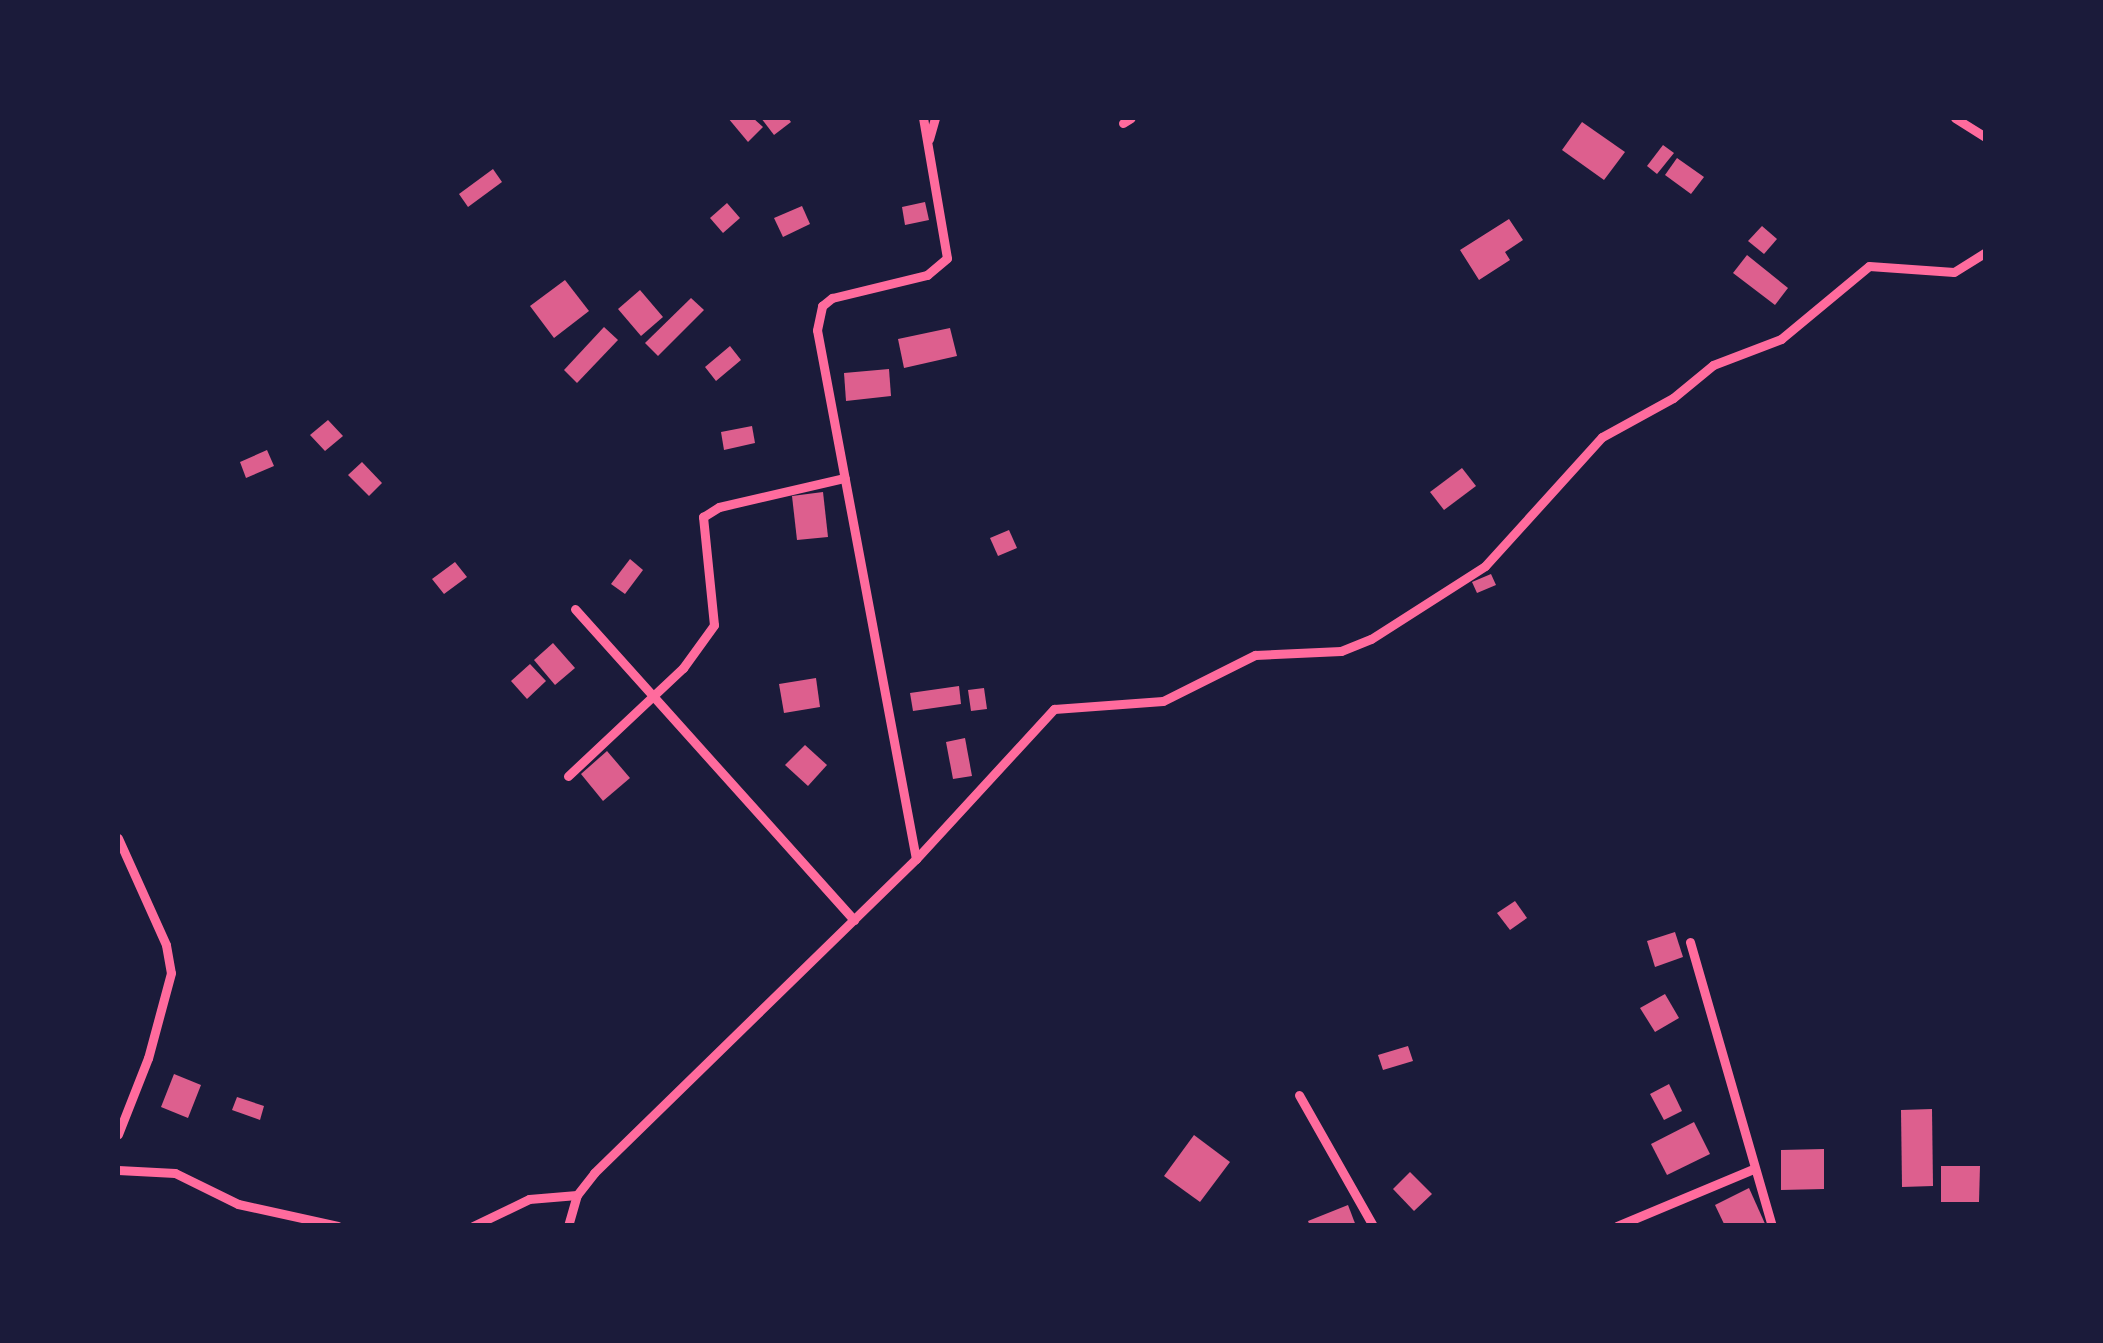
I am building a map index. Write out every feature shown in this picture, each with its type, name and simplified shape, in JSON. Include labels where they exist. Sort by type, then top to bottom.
[{"type":"street","points":[[916,860],[818,316],[832,298],[927,275],[947,258],[923,118]]},
{"type":"street","points":[[928,142],[934,118]]},
{"type":"street","points":[[1955,118],[1986,137]]},
{"type":"street","points":[[568,1226],[577,1194],[916,860],[1054,709],[1163,701],[1255,656],[1316,654],[1371,639],[1485,566],[1602,437],[1673,398],[1713,365],[1781,339],[1868,266],[1954,272],[1986,252]]},
{"type":"street","points":[[568,776],[652,698],[714,625],[704,518],[719,507],[845,478]]},
{"type":"street","points":[[575,609],[854,920]]},
{"type":"street","points":[[118,838],[166,945],[171,973],[158,1030],[118,1134]]},
{"type":"street","points":[[1690,942],[1772,1226]]},
{"type":"street","points":[[1298,1095],[1372,1226]]},
{"type":"street","points":[[1617,1226],[1753,1169]]},
{"type":"street","points":[[118,1170],[175,1172],[238,1204],[338,1226]]},
{"type":"street","points":[[473,1226],[528,1199],[577,1194]]},
{"type":"building","points":[[728,118],[753,118],[763,127],[748,142]]},
{"type":"building","points":[[761,118],[788,118],[791,122],[774,135]]},
{"type":"building","points":[[1582,122],[1625,152],[1604,180],[1562,150]]},
{"type":"building","points":[[1663,145],[1674,153],[1657,174],[1647,166]]},
{"type":"building","points":[[1677,158],[1704,177],[1691,194],[1665,175]]},
{"type":"building","points":[[493,169],[502,182],[468,207],[459,194]]},
{"type":"building","points":[[925,202],[929,220],[905,225],[902,207]]},
{"type":"building","points":[[727,203],[740,218],[723,233],[710,218]]},
{"type":"building","points":[[802,206],[810,224],[783,237],[774,218]]},
{"type":"building","points":[[1509,219],[1523,240],[1505,252],[1510,260],[1479,280],[1460,250]]},
{"type":"building","points":[[1762,226],[1777,239],[1764,254],[1748,241]]},
{"type":"building","points":[[1747,255],[1788,288],[1775,305],[1733,273]]},
{"type":"building","points":[[565,280],[589,311],[554,338],[530,306]]},
{"type":"building","points":[[640,290],[663,317],[641,336],[618,309]]},
{"type":"building","points":[[691,298],[704,310],[658,356],[645,343]]},
{"type":"building","points":[[604,327],[618,340],[577,383],[564,370]]},
{"type":"building","points":[[950,328],[957,356],[904,368],[898,339]]},
{"type":"building","points":[[730,346],[741,360],[716,381],[705,367]]},
{"type":"building","points":[[889,369],[891,396],[846,401],[844,373]]},
{"type":"building","points":[[328,420],[343,436],[325,451],[310,435]]},
{"type":"building","points":[[752,426],[755,443],[724,450],[721,432]]},
{"type":"building","points":[[267,450],[274,466],[246,478],[240,462]]},
{"type":"building","points":[[362,462],[382,483],[369,496],[348,475]]},
{"type":"building","points":[[1462,468],[1476,486],[1444,510],[1430,492]]},
{"type":"building","points":[[823,492],[828,537],[797,540],[792,496]]},
{"type":"building","points":[[1009,530],[1017,548],[998,556],[990,538]]},
{"type":"building","points":[[630,559],[643,570],[625,594],[611,584]]},
{"type":"building","points":[[455,562],[467,577],[444,594],[432,579]]},
{"type":"building","points":[[1491,574],[1496,585],[1477,593],[1472,582]]},
{"type":"building","points":[[553,643],[575,668],[555,685],[534,660]]},
{"type":"building","points":[[530,664],[546,681],[527,699],[511,681]]},
{"type":"building","points":[[816,678],[820,707],[784,713],[779,684]]},
{"type":"building","points":[[959,686],[961,704],[913,711],[910,693]]},
{"type":"building","points":[[984,688],[987,709],[971,711],[968,690]]},
{"type":"building","points":[[965,738],[972,776],[953,779],[946,742]]},
{"type":"building","points":[[805,745],[827,765],[808,786],[785,765]]},
{"type":"building","points":[[607,751],[630,778],[603,801],[581,774]]},
{"type":"building","points":[[1515,901],[1527,918],[1510,930],[1497,913]]},
{"type":"building","points":[[1675,932],[1683,957],[1655,967],[1647,941]]},
{"type":"building","points":[[1665,994],[1679,1018],[1655,1032],[1640,1008]]},
{"type":"building","points":[[1408,1046],[1413,1061],[1383,1070],[1378,1055]]},
{"type":"building","points":[[174,1074],[201,1085],[188,1118],[161,1107]]},
{"type":"building","points":[[1669,1084],[1682,1111],[1664,1120],[1650,1094]]},
{"type":"building","points":[[237,1097],[264,1106],[260,1120],[232,1110]]},
{"type":"building","points":[[1932,1109],[1933,1186],[1902,1187],[1901,1110]]},
{"type":"building","points":[[1694,1122],[1710,1154],[1667,1175],[1651,1144]]},
{"type":"building","points":[[1194,1135],[1230,1162],[1200,1202],[1164,1176]]},
{"type":"building","points":[[1824,1149],[1824,1189],[1781,1190],[1781,1150]]},
{"type":"building","points":[[1941,1166],[1980,1166],[1979,1202],[1941,1202]]},
{"type":"building","points":[[1410,1172],[1432,1194],[1414,1211],[1393,1189]]},
{"type":"building","points":[[1749,1188],[1766,1226],[1725,1226],[1715,1205]]},
{"type":"building","points":[[1348,1205],[1356,1226],[1310,1226],[1308,1221]]}]
